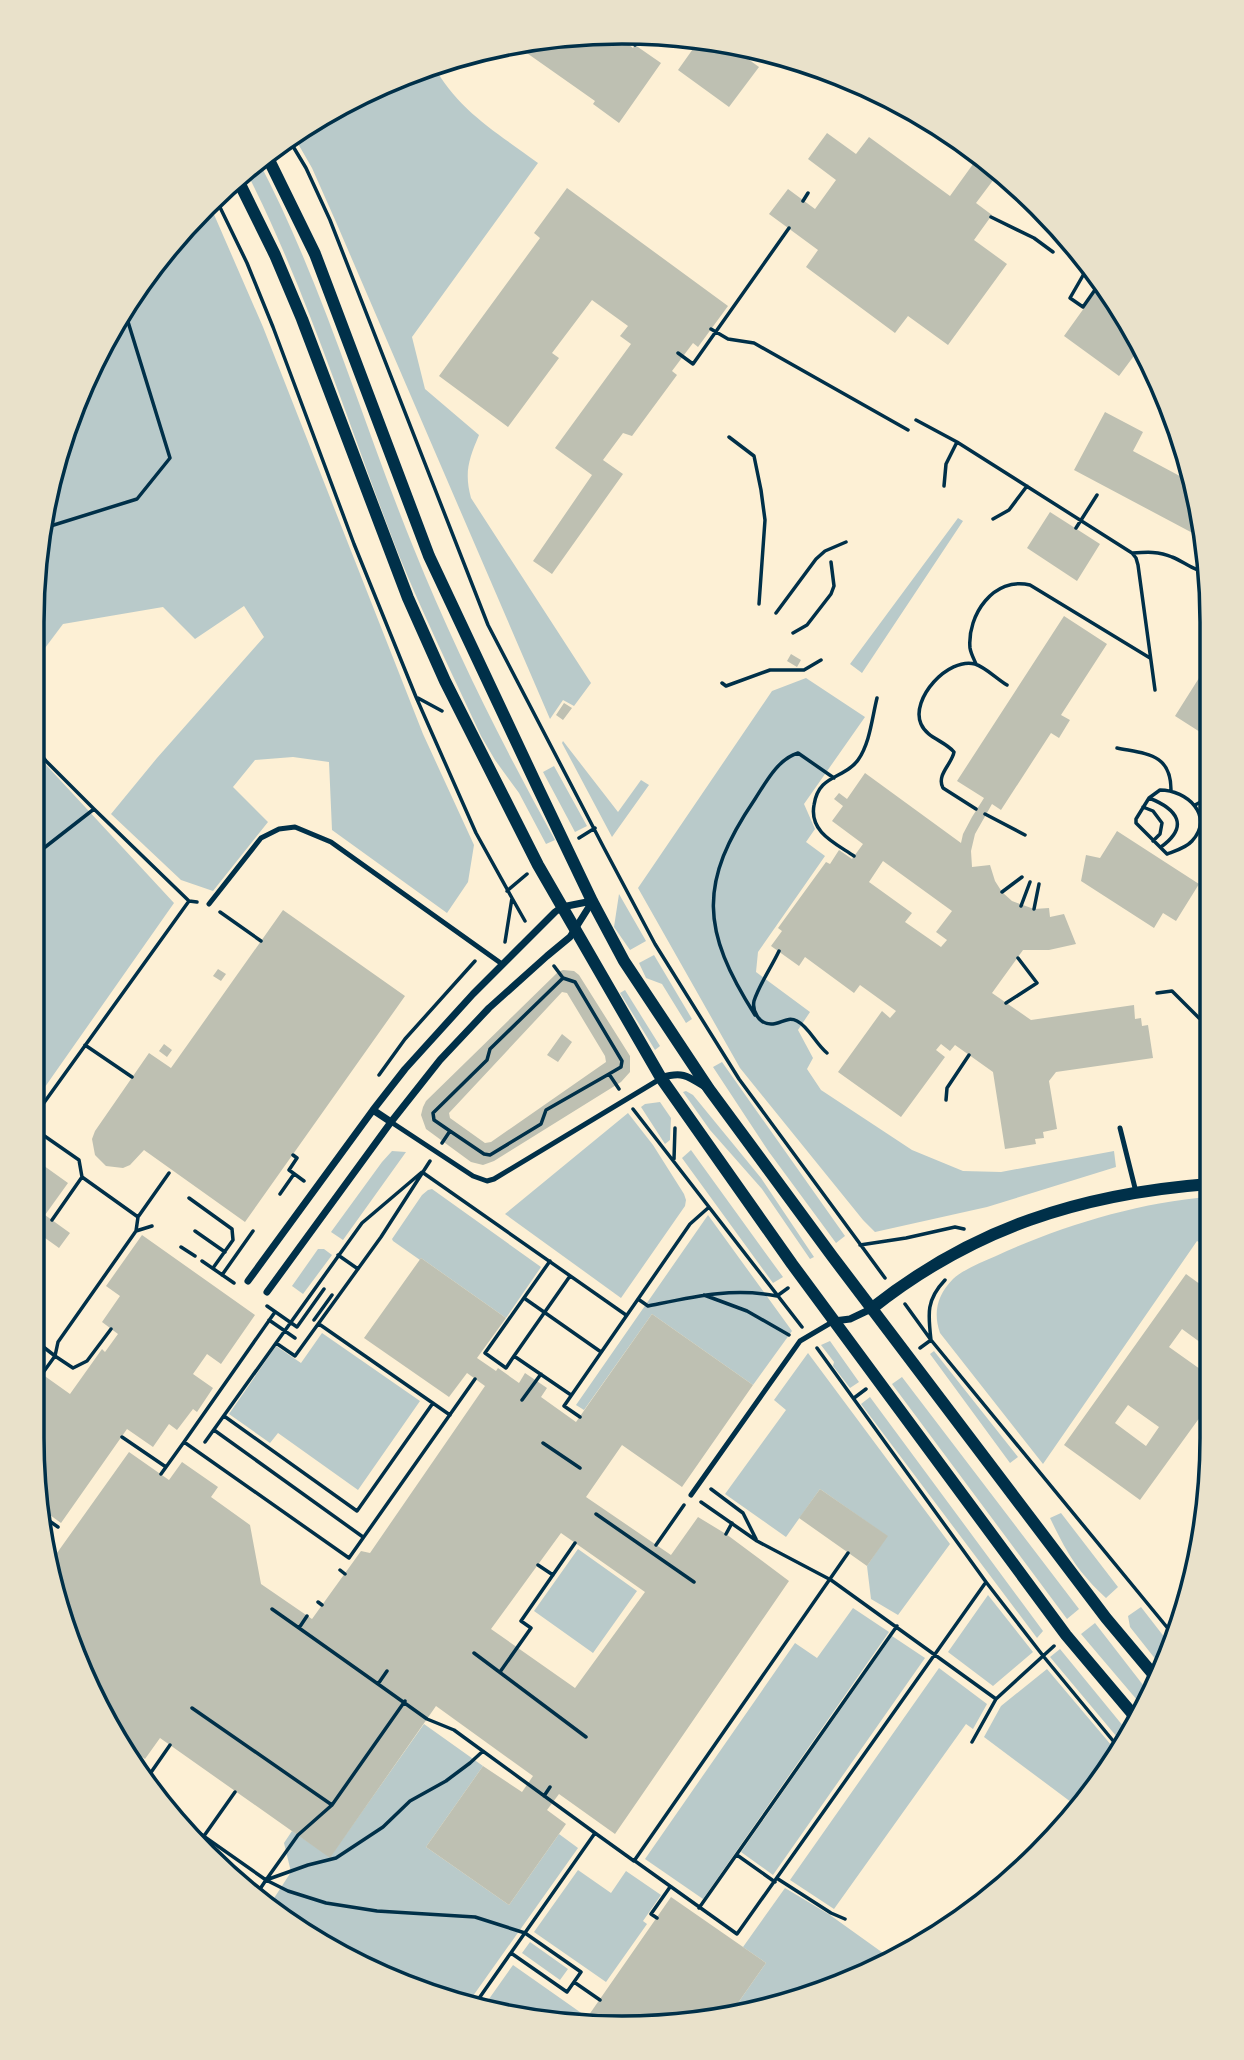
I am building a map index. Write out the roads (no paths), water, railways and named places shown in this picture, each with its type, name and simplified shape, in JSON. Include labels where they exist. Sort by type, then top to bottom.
[{"type":"street","points":[[270,163],[315,254],[429,556],[592,901],[624,961],[709,1089],[871,1309],[1106,1618],[1151,1671]]},
{"type":"street","points":[[241,187],[302,318],[408,598],[445,681],[537,865],[661,1078],[834,1321],[1066,1635],[1131,1712]]},
{"type":"street","points":[[248,1281],[373,1110],[440,1030],[555,912],[562,907],[592,901]]},
{"type":"street","points":[[267,1292],[391,1122],[440,1060],[463,1035],[570,937],[592,901]]},
{"type":"street","points":[[661,1078],[674,1074],[687,1076],[709,1089]]},
{"type":"street","points":[[373,1110],[391,1122]]},
{"type":"street","points":[[834,1321],[850,1319],[871,1309],[910,1280],[990,1235],[1050,1212],[1136,1192],[1200,1185]]},
{"type":"lane","points":[[209,904],[261,838],[279,829],[295,827],[331,842],[502,964]]},
{"type":"lane","points":[[391,1122],[466,1172],[487,1181],[504,1174],[661,1078]]},
{"type":"lane","points":[[1120,1128],[1136,1192]]},
{"type":"lane","points":[[691,1495],[800,1341],[834,1321]]}]
